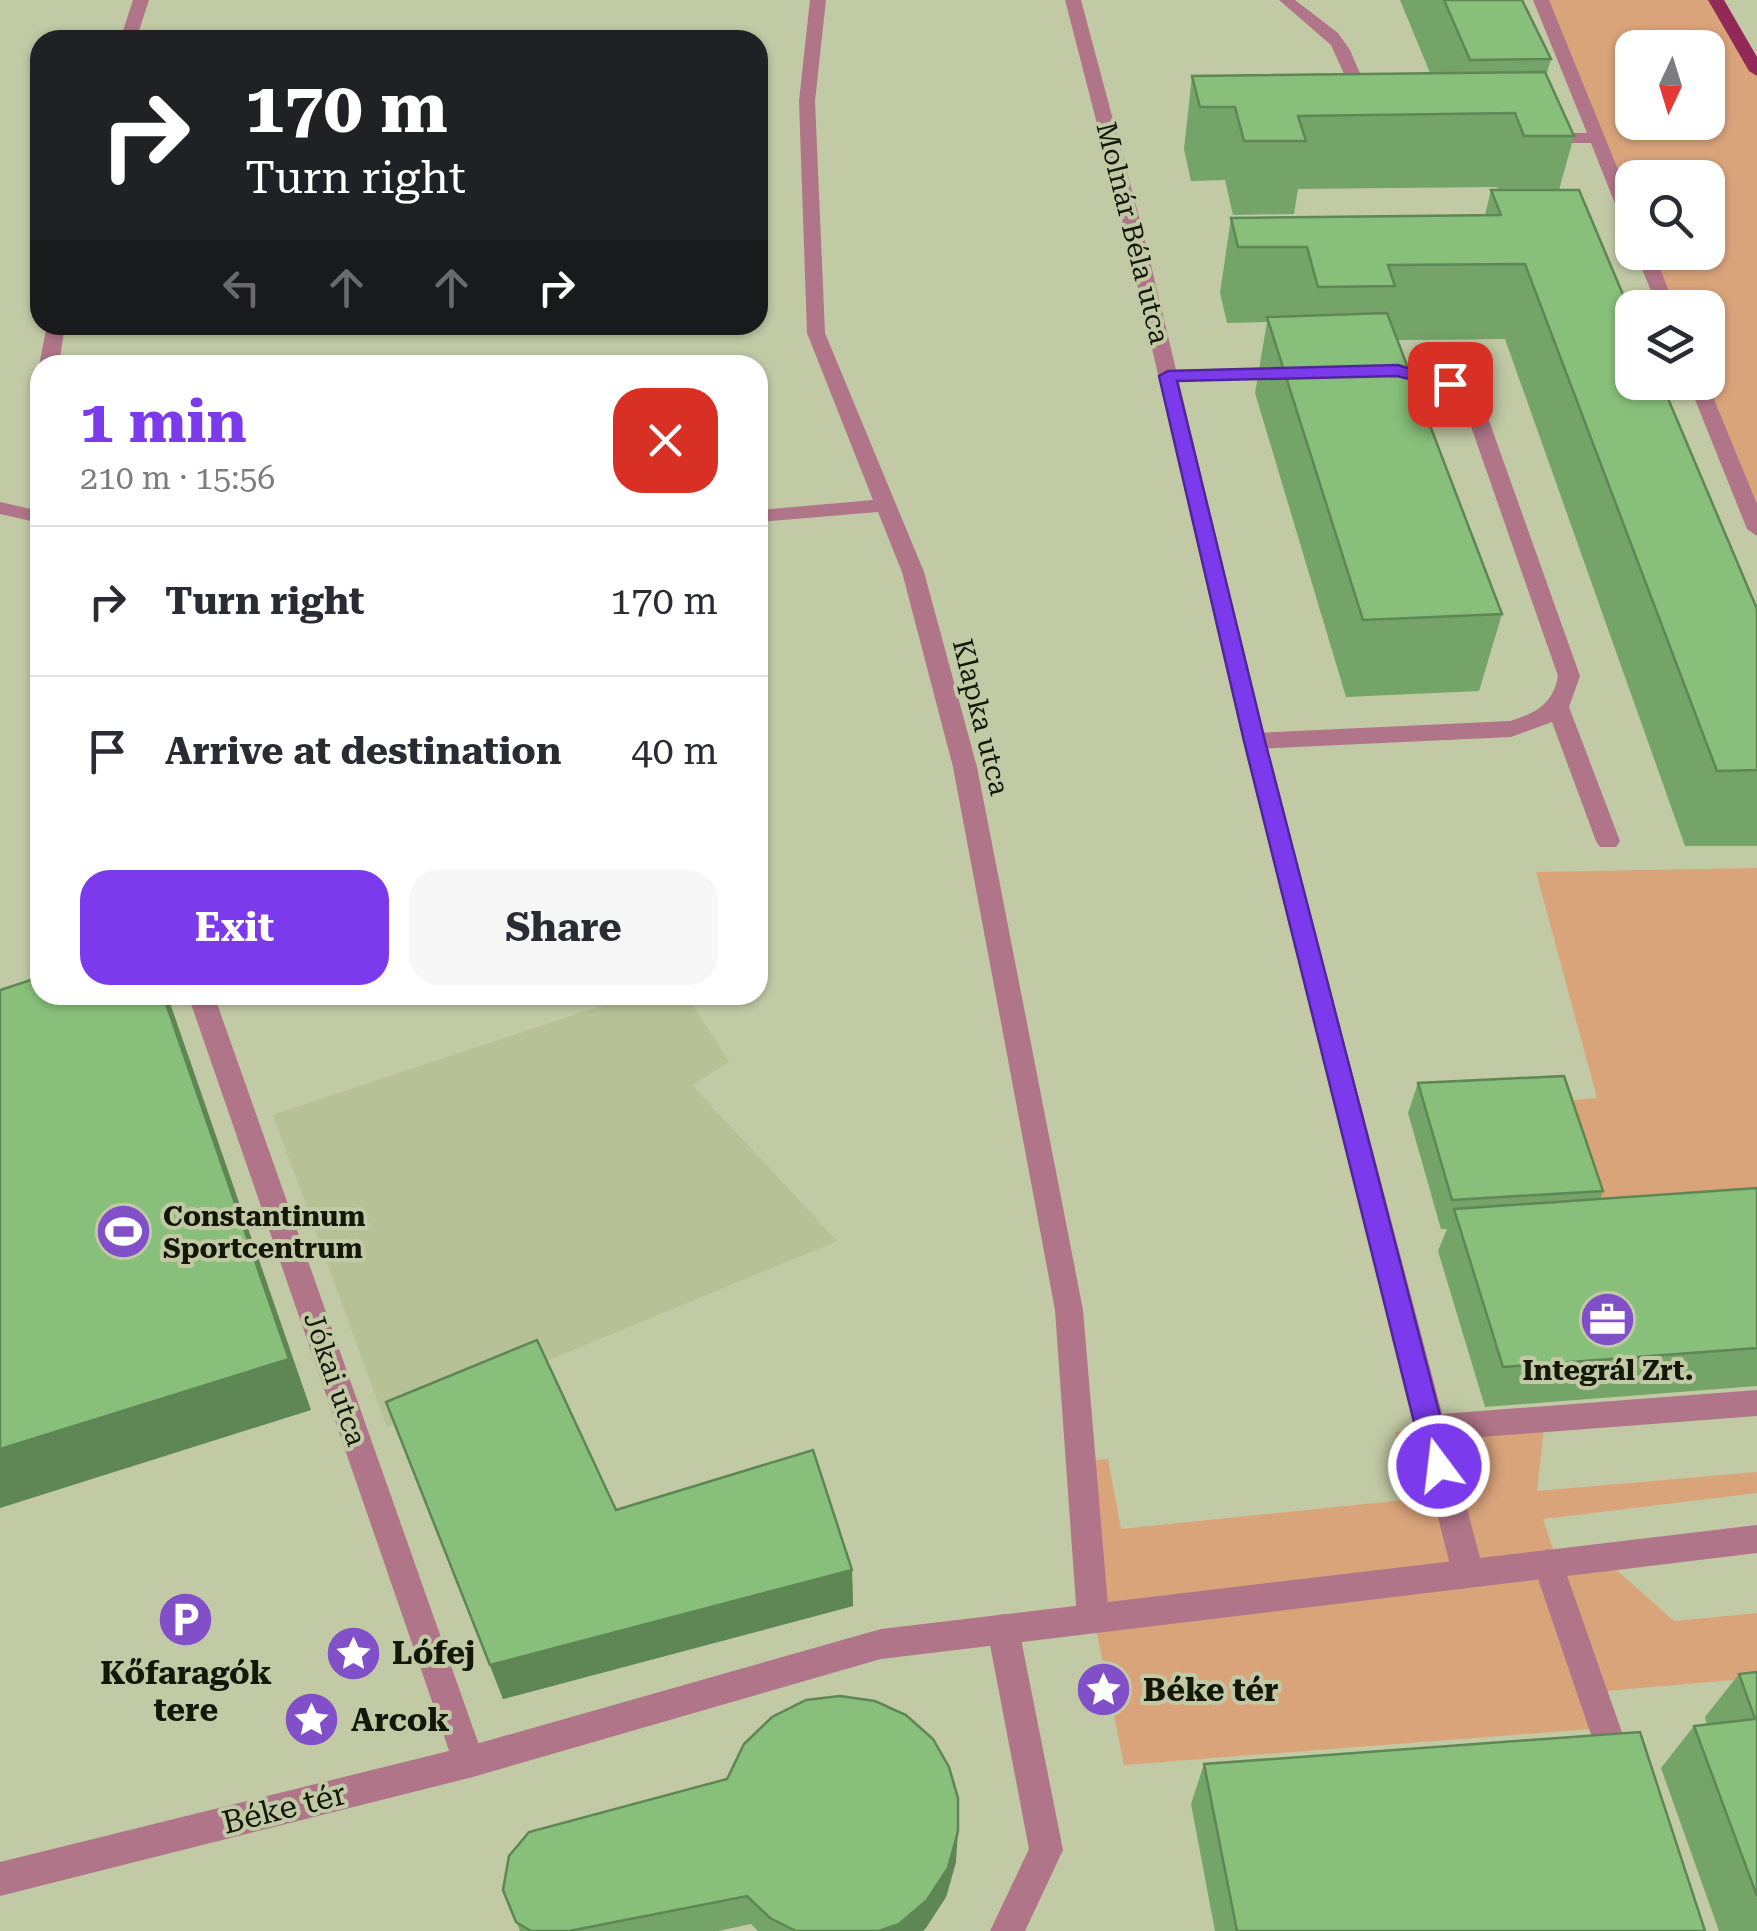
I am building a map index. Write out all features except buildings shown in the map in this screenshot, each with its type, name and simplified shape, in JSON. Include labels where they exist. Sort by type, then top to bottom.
[{"type":"main road","points":[[1716,0],[1757,71]]},
{"type":"street","points":[[131,30],[141,0]]},
{"type":"street","name":"Klapka utca","points":[[818,0],[808,101],[816,333],[913,572],[965,767],[1068,1310],[1094,1618]]},
{"type":"street","name":"Molnár Béla utca","points":[[1074,0],[1254,741],[1468,1573]]},
{"type":"street","points":[[1287,0],[1341,46],[1362,101],[1381,116]]},
{"type":"street","points":[[1541,0],[1615,182]]},
{"type":"street","points":[[1517,138],[1597,138]]},
{"type":"street","points":[[1254,741],[1510,728],[1538,721],[1558,708],[1568,692],[1569,676],[1477,414],[1467,398],[1450,384],[1426,375],[1398,370],[1360,372]]},
{"type":"street","points":[[1168,376],[1303,373]]},
{"type":"street","points":[[1704,400],[1757,529]]},
{"type":"street","points":[[768,515],[885,506]]},
{"type":"street","points":[[0,508],[30,514]]},
{"type":"street","points":[[1558,708],[1608,841]]},
{"type":"street","name":"Jókai utca","points":[[205,1005],[470,1762]]},
{"type":"street","points":[[1428,1428],[1757,1403]]},
{"type":"street","name":"Béke tér","points":[[0,1879],[470,1762],[881,1644],[1757,1539]]},
{"type":"street","points":[[1548,1564],[1629,1802]]},
{"type":"street","points":[[1003,1630],[1046,1850],[1007,1931]]},
{"type":"shaded area","points":[[1541,0],[1713,0],[1757,76],[1757,527],[1705,400],[1725,400],[1725,290],[1660,290],[1652,270],[1725,270],[1725,160],[1615,160],[1615,181]]},
{"type":"shaded area","points":[[1757,868],[1757,1207],[1602,1218],[1563,1101],[1597,1098],[1536,872]]},
{"type":"shaded area","points":[[604,1005],[692,1005],[729,1062],[692,1085],[837,1241],[387,1427],[273,1115]]},
{"type":"shaded area","points":[[1545,1420],[1537,1491],[1757,1472],[1757,1493],[1543,1519],[1558,1563],[1603,1558],[1674,1621],[1757,1613],[1757,1678],[1594,1692],[1605,1728],[1124,1765],[1094,1619],[1082,1461],[1108,1459],[1121,1529],[1414,1499],[1395,1432]]},
{"type":"place","name":"Constantinum Sportcentrum","points":[[124,1232]]},
{"type":"place","name":"Integrál Zrt.","points":[[1608,1319]]},
{"type":"place","name":"Kőfaragók tere","points":[[186,1619]]},
{"type":"place","name":"Lófej","points":[[353,1653]]},
{"type":"place","name":"Béke tér","points":[[1104,1690]]},
{"type":"place","name":"Arcok","points":[[312,1720]]},
{"type":"route","points":[[1439,1466],[1254,741],[1168,376],[1398,370],[1450,384]]}]
